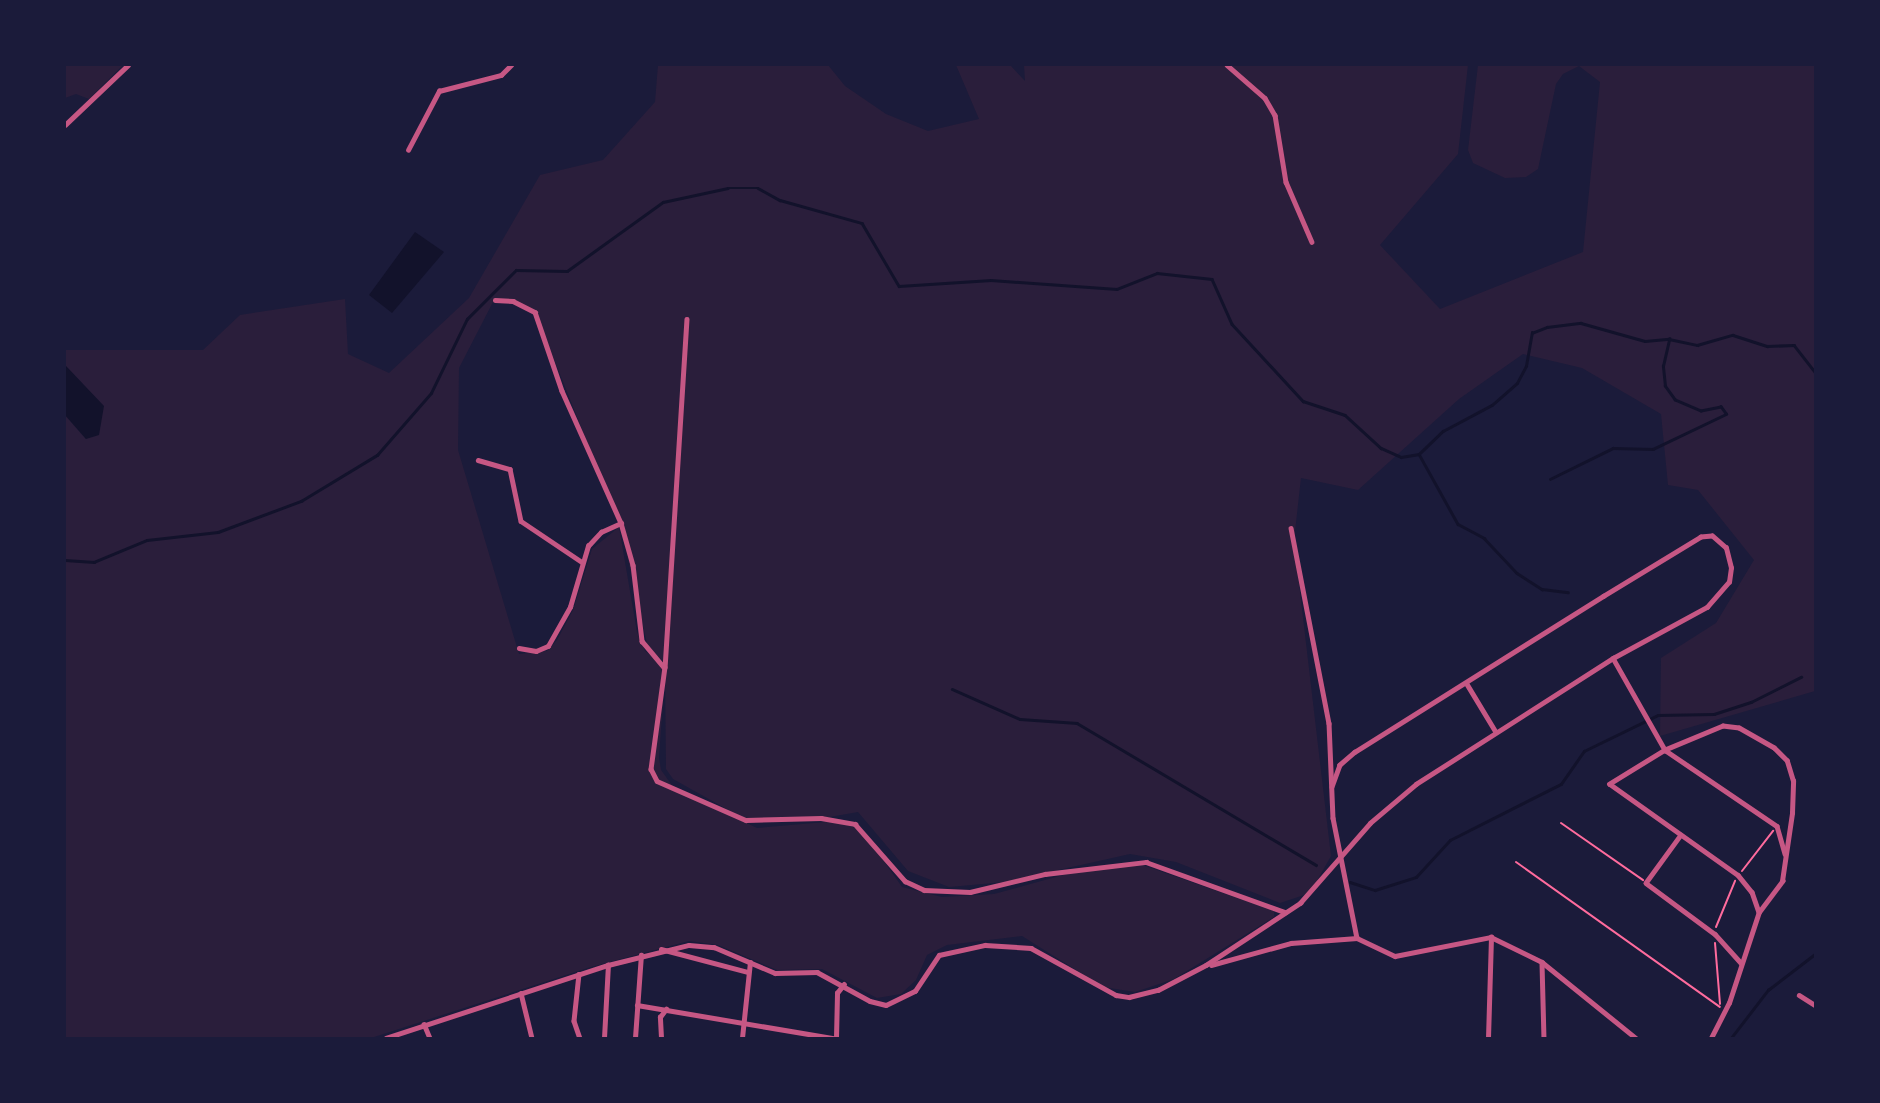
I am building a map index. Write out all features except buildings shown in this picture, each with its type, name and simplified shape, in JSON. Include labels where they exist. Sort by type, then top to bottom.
[{"type":"street","points":[[65,125],[128,65]]},
{"type":"street","points":[[408,150],[439,91],[501,75],[511,65]]},
{"type":"street","points":[[1227,65],[1265,98],[1275,115],[1286,182],[1312,242]]},
{"type":"street","points":[[495,300],[513,301],[536,312],[562,391],[621,523],[633,565],[642,641],[665,667]]},
{"type":"street","points":[[687,319],[665,667],[651,769],[657,781],[746,820],[821,818],[855,824],[913,886],[970,892],[1045,874],[1146,862],[1286,912]]},
{"type":"street","points":[[478,460],[510,469],[521,521],[583,562]]},
{"type":"street","points":[[519,648],[536,651],[553,640],[570,607],[583,562],[594,538],[621,523]]},
{"type":"street","points":[[1292,528],[1329,723],[1332,787],[1340,855],[1357,938]]},
{"type":"street","points":[[386,1038],[660,949],[703,945],[775,973],[817,972],[845,984],[870,1001],[899,1002],[915,991],[939,955],[985,945],[1031,948],[1100,988],[1129,997],[1158,990],[1206,965],[1310,893],[1340,855],[1400,796],[1613,658],[1683,622],[1721,594],[1729,582],[1729,557],[1718,539],[1707,536],[1525,645],[1344,760],[1332,787]]},
{"type":"street","points":[[1613,658],[1665,750],[1777,825],[1786,858]]},
{"type":"street","points":[[1467,684],[1496,732]]},
{"type":"street","points":[[1711,1038],[1742,963],[1759,912],[1782,881],[1793,781],[1782,754],[1730,725],[1665,750],[1609,784],[1738,875],[1752,892],[1759,912]]},
{"type":"street","points":[[1681,835],[1646,883],[1715,934],[1742,963]]},
{"type":"street","points":[[1206,965],[1277,945],[1357,938],[1395,956],[1491,937],[1542,962],[1636,1038]]},
{"type":"street","points":[[1488,1038],[1491,937]]},
{"type":"street","points":[[660,949],[748,972]]},
{"type":"street","points":[[635,1038],[641,955]]},
{"type":"street","points":[[742,1038],[741,1025],[750,962]]},
{"type":"street","points":[[1542,962],[1544,1038]]},
{"type":"street","points":[[604,1038],[608,965]]},
{"type":"street","points":[[579,974],[574,1021],[580,1038]]},
{"type":"street","points":[[637,1005],[667,1008],[741,1025],[834,1038],[837,993],[845,984]]},
{"type":"street","points":[[521,993],[532,1038]]},
{"type":"street","points":[[1799,995],[1815,1006]]},
{"type":"street","points":[[662,1038],[660,1017],[667,1008]]},
{"type":"street","points":[[424,1024],[430,1038]]},
{"type":"path","points":[[1561,823],[1646,883]]},
{"type":"path","points":[[1717,1018],[1721,1008],[1715,934],[1717,914],[1738,875],[1777,825]]},
{"type":"path","points":[[1516,862],[1721,1008]]},
{"type":"shaded area","points":[[65,65],[123,65],[89,99],[76,94],[65,98]]},
{"type":"shaded area","points":[[658,65],[828,65],[845,86],[886,114],[928,131],[979,119],[956,65],[1010,65],[1025,81],[1024,65],[1468,65],[1458,154],[1380,245],[1440,309],[1583,252],[1600,82],[1579,66],[1563,74],[1556,84],[1538,169],[1526,177],[1505,178],[1473,163],[1468,150],[1478,65],[1815,65],[1815,691],[1660,736],[1661,658],[1716,623],[1754,560],[1698,490],[1668,485],[1661,414],[1582,368],[1523,354],[1459,399],[1358,490],[1301,478],[1294,541],[1331,856],[1310,893],[1280,903],[1176,862],[1130,854],[1005,882],[949,887],[908,871],[858,812],[807,821],[748,821],[673,779],[666,769],[665,675],[659,757],[661,770],[674,788],[757,828],[837,821],[863,831],[902,887],[942,897],[994,894],[1063,875],[1137,863],[1274,911],[1274,917],[1174,979],[1135,992],[1103,987],[1022,936],[947,945],[927,955],[916,980],[901,994],[877,998],[822,969],[777,970],[718,945],[689,941],[591,967],[371,1038],[65,1038],[65,415],[86,439],[103,406],[65,365],[65,350],[203,350],[240,315],[345,299],[348,354],[389,373],[469,298],[540,175],[603,160],[655,102]],"holes":[[[493,302],[512,302],[535,312],[620,524],[648,648],[663,661],[666,658],[666,667],[645,651],[637,632],[619,527],[592,549],[573,610],[557,640],[547,651],[519,654],[458,450],[459,368]]]},
{"type":"shaded area","points":[[415,232],[444,252],[392,313],[369,295]]},
{"type":"shaded area","points":[[65,365],[104,406],[99,435],[86,439],[65,415]]},
{"type":"waterway","points":[[65,560],[94,562],[147,540],[218,532],[301,501],[377,455],[431,393],[467,319],[516,270],[567,271],[663,202],[728,188],[758,188],[780,200],[862,223],[899,286],[991,280],[1117,289],[1157,273],[1212,279],[1232,324],[1303,401],[1345,415],[1381,448],[1401,457],[1419,454],[1443,431],[1492,405],[1517,383],[1526,366],[1532,333],[1547,327],[1581,323],[1645,341],[1669,339],[1697,345],[1733,335],[1767,346],[1794,345],[1815,372]]},
{"type":"waterway","points":[[1550,479],[1613,448],[1653,449],[1726,414],[1721,407],[1701,411],[1675,400],[1665,386],[1663,366],[1669,339]]},
{"type":"waterway","points":[[1419,454],[1458,524],[1484,538],[1517,573],[1542,589],[1568,592]]},
{"type":"waterway","points":[[1350,882],[1375,890],[1416,877],[1450,840],[1561,784],[1584,751],[1658,715],[1714,714],[1751,702],[1801,677]]},
{"type":"waterway","points":[[952,689],[1020,719],[1077,723],[1316,865]]},
{"type":"waterway","points":[[1731,1038],[1768,990],[1815,954]]}]
